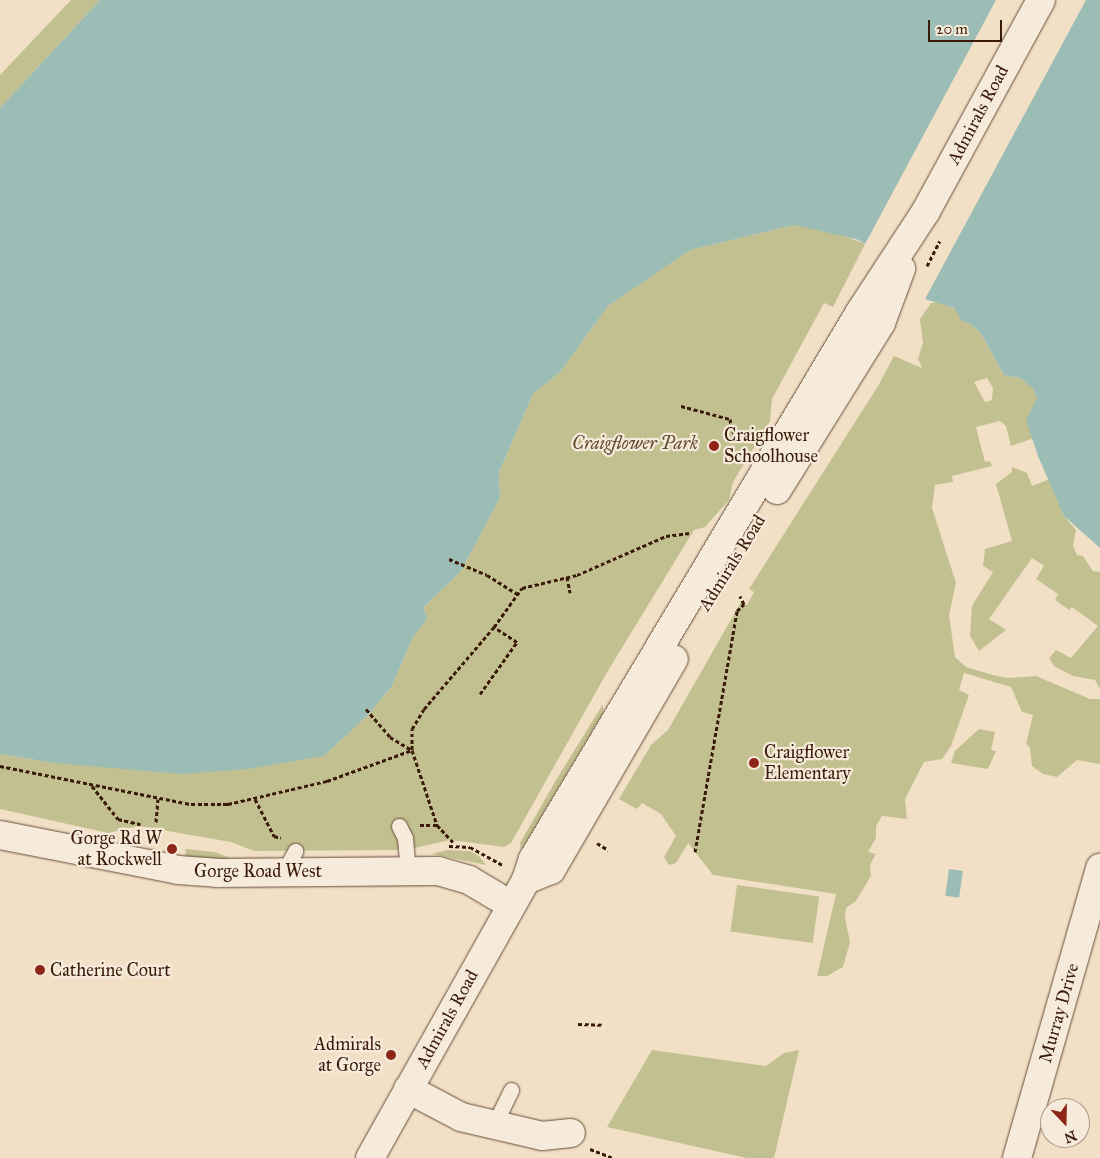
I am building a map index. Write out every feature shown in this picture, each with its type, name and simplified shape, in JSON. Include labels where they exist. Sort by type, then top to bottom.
[{"type":"main road","name":"Admirals Road","points":[[370,1158],[526,880],[533,859],[871,317],[915,229],[1041,0]]},
{"type":"main road","name":"Gorge Road West","points":[[0,836],[178,870],[290,861],[438,871],[469,880],[511,905]]},
{"type":"main road","name":"Murray Drive","points":[[1017,1158],[1100,868]]},
{"type":"main road","points":[[408,1089],[451,1114],[542,1136],[571,1133]]},
{"type":"lane","points":[[399,826],[405,838],[408,870]]},
{"type":"lane","points":[[494,1125],[510,1090]]},
{"type":"path","points":[[681,406],[730,419],[732,432],[763,443]]},
{"type":"path","points":[[456,845],[437,825],[412,750],[412,729],[424,709],[494,627],[522,588],[567,577],[666,536],[692,533]]},
{"type":"path","points":[[449,559],[487,575],[517,594]]},
{"type":"path","points":[[567,577],[570,593]]},
{"type":"path","points":[[695,852],[737,612],[744,604],[740,596]]},
{"type":"path","points":[[480,694],[517,642],[494,627]]},
{"type":"path","points":[[366,709],[390,737],[412,750]]},
{"type":"path","points":[[0,766],[158,799],[200,804],[255,799],[327,781],[412,750]]},
{"type":"path","points":[[92,785],[118,819],[140,824]]},
{"type":"path","points":[[156,822],[158,799]]},
{"type":"path","points":[[255,799],[269,825]]},
{"type":"path","points":[[399,826],[437,825]]},
{"type":"path","points":[[590,838],[608,850]]},
{"type":"path","points":[[447,847],[456,845],[478,850],[500,863]]},
{"type":"path","points":[[578,1024],[602,1025]]},
{"type":"green space","points":[[71,0],[100,0],[0,108],[0,75]]},
{"type":"green space","name":"Craigflower Park","points":[[794,225],[832,231],[865,244],[833,307],[824,303],[772,399],[770,421],[733,482],[729,500],[705,527],[694,530],[606,674],[511,843],[504,847],[450,840],[406,850],[254,851],[231,842],[139,826],[108,833],[0,809],[0,754],[54,763],[324,756],[369,714],[392,686],[413,637],[427,619],[424,607],[461,571],[500,498],[499,472],[533,394],[560,372],[608,306],[690,250]]},
{"type":"green space","points":[[940,302],[955,309],[962,321],[969,323],[980,332],[1004,375],[1020,378],[1033,389],[1037,398],[1040,436],[1011,446],[1006,426],[1000,421],[976,427],[985,462],[990,461],[992,466],[952,476],[953,482],[935,485],[932,508],[956,583],[949,615],[955,657],[966,667],[993,675],[1007,678],[1036,676],[1090,699],[1100,699],[1100,764],[1077,760],[1057,777],[1043,774],[1032,766],[1030,748],[1026,744],[1033,715],[1022,712],[1011,687],[964,673],[959,690],[969,695],[951,746],[942,759],[924,762],[905,799],[907,819],[882,816],[876,826],[876,838],[868,852],[876,854],[870,865],[871,876],[856,901],[846,908],[845,918],[850,942],[843,967],[827,976],[817,976],[836,894],[713,875],[688,843],[676,863],[669,865],[664,857],[676,836],[661,814],[642,803],[637,809],[619,799],[651,745],[668,730],[741,602],[747,605],[754,592],[749,589],[878,386],[894,356],[922,368],[918,359],[923,343],[920,319],[931,303]],"holes":[[[987,378],[993,388],[992,400],[985,402],[974,382]]]},
{"type":"green space","points":[[1012,467],[1027,473],[1032,486],[1050,479],[1064,516],[1076,530],[1073,546],[1077,555],[1083,556],[1093,571],[1100,572],[1100,689],[1095,680],[1073,676],[1054,666],[1049,658],[1056,650],[1071,658],[1098,626],[1072,607],[1069,610],[1055,600],[1058,594],[1036,579],[1044,566],[1032,558],[989,619],[1006,630],[979,651],[970,636],[972,606],[993,572],[983,566],[985,549],[1012,541],[996,484],[1012,472]]},
{"type":"green space","points":[[603,704],[603,713],[521,850],[520,843]]},
{"type":"green space","points":[[979,729],[995,732],[991,750],[996,751],[988,769],[951,763],[955,751]]},
{"type":"green space","points":[[186,849],[215,852],[232,859],[185,859]]},
{"type":"green space","points":[[447,850],[470,851],[479,856],[486,865],[432,854]]},
{"type":"green space","points":[[737,885],[819,897],[813,943],[730,932]]},
{"type":"green space","points":[[652,1050],[766,1066],[784,1053],[799,1050],[774,1158],[747,1158],[607,1127]]},
{"type":"water","points":[[100,0],[1100,0],[1100,548],[1064,516],[1038,456],[1026,420],[1037,398],[1033,389],[1020,378],[1004,375],[980,332],[969,323],[962,321],[954,308],[925,299],[882,253],[856,239],[794,225],[690,250],[608,306],[560,372],[533,394],[499,472],[500,498],[461,571],[424,607],[427,619],[413,637],[392,686],[369,714],[324,756],[248,769],[182,774],[54,763],[0,754],[0,108]]},
{"type":"water","points":[[949,869],[963,871],[959,898],[945,896]]},
{"type":"pier","points":[[996,0],[1086,0],[924,301],[896,277],[881,255],[864,246]]},
{"type":"place","name":"Craigflower Schoolhouse","points":[[714,446]]},
{"type":"place","name":"Craigflower Elementary","points":[[754,763]]},
{"type":"place","name":"Gorge Rd W at Rockwell","points":[[172,849]]},
{"type":"place","name":"Catherine Court","points":[[40,970]]},
{"type":"place","name":"Admirals at Gorge","points":[[391,1055]]}]
